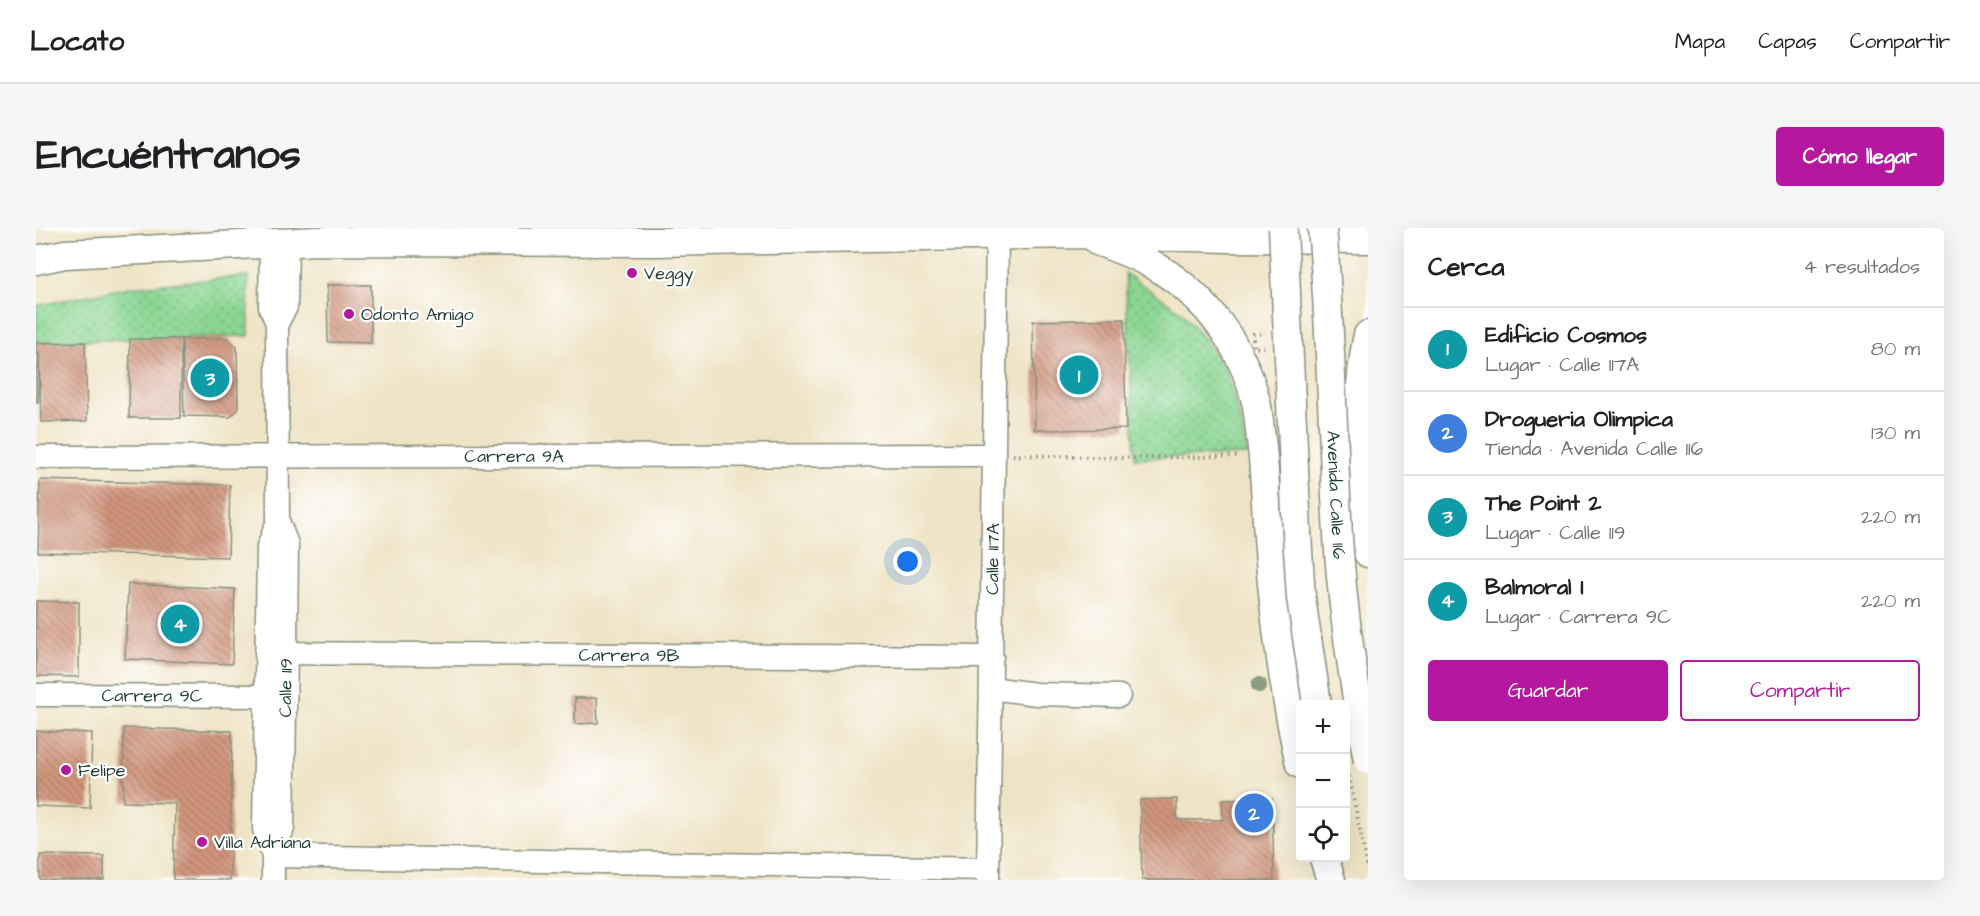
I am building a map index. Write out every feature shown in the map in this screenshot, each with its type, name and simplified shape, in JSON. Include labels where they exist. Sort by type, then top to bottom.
[{"type":"main road","points":[[1283,228],[1300,577],[1316,700]]},
{"type":"main road","name":"Avenida Calle 116","points":[[1322,228],[1340,555],[1358,701],[1358,762]]},
{"type":"main road","points":[[1079,234],[1131,254],[1161,269],[1185,288],[1207,310],[1239,354],[1246,370],[1256,400],[1260,426],[1270,562],[1282,668],[1298,754]]},
{"type":"main road","points":[[36,260],[65,254],[279,242],[656,242],[1079,234],[1368,239]]},
{"type":"main road","points":[[1368,335],[1360,382],[1368,553]]},
{"type":"main road","points":[[1325,862],[1331,880]]},
{"type":"main road","points":[[1346,862],[1350,880]]},
{"type":"street","name":"Calle 117A","points":[[988,874],[997,237]]},
{"type":"street","name":"Calle 119","points":[[273,880],[273,856],[264,829],[275,696],[276,653],[287,544],[278,521],[278,323],[270,307],[279,242]]},
{"type":"street","name":"Carrera 9A","points":[[36,457],[994,455]]},
{"type":"street","name":"Carrera 9B","points":[[276,653],[992,657]]},
{"type":"street","points":[[991,688],[1036,694],[1119,696]]},
{"type":"street","name":"Carrera 9C","points":[[36,696],[275,696]]},
{"type":"street","points":[[273,856],[988,874]]},
{"type":"path","points":[[1265,333],[1253,334],[1254,348],[1274,347]]},
{"type":"path","points":[[994,455],[1135,458],[1248,455]]},
{"type":"path","points":[[1358,762],[1368,869]]},
{"type":"green space","points":[[1125,273],[1181,311],[1224,364],[1248,455],[1135,458]]},
{"type":"green space","points":[[248,276],[249,336],[36,342],[36,306],[130,287]]},
{"type":"building","name":"Odonto Amigo","points":[[327,285],[371,285],[371,343],[328,342]]},
{"type":"building","points":[[1124,319],[1126,429],[1035,430],[1033,321]]},
{"type":"building","points":[[227,338],[237,347],[238,410],[230,417],[184,416],[182,339]]},
{"type":"building","points":[[130,339],[181,339],[181,418],[129,418]]},
{"type":"building","points":[[85,342],[87,421],[41,422],[39,352],[38,403],[36,403],[36,343]]},
{"type":"building","points":[[40,480],[230,485],[228,557],[38,552]]},
{"type":"building","points":[[128,584],[235,589],[232,664],[125,659]]},
{"type":"building","points":[[36,601],[79,602],[79,677],[36,676]]},
{"type":"building","points":[[575,698],[597,698],[598,723],[575,724]]},
{"type":"building","name":"Villa Adriana","points":[[124,728],[232,731],[230,880],[173,880],[175,803],[123,802]]},
{"type":"building","name":"Felipe","points":[[36,731],[92,733],[90,808],[36,806]]},
{"type":"building","points":[[1177,799],[1177,820],[1223,820],[1222,800],[1272,799],[1274,880],[1142,880],[1140,800]]},
{"type":"building","points":[[40,855],[104,856],[104,880],[40,880]]},
{"type":"place","name":"Veggy","points":[[632,273]]},
{"type":"place","name":"Odonto Amigo","points":[[349,314]]},
{"type":"place","name":"Edificio Cosmos","points":[[1079,375]]},
{"type":"place","name":"The Point 2","points":[[210,378]]},
{"type":"place","name":"Balmoral I","points":[[180,624]]},
{"type":"place","name":"Felipe","points":[[66,770]]},
{"type":"place","name":"Drogueria Olimpica","points":[[1254,813]]},
{"type":"place","name":"Villa Adriana","points":[[202,842]]}]
